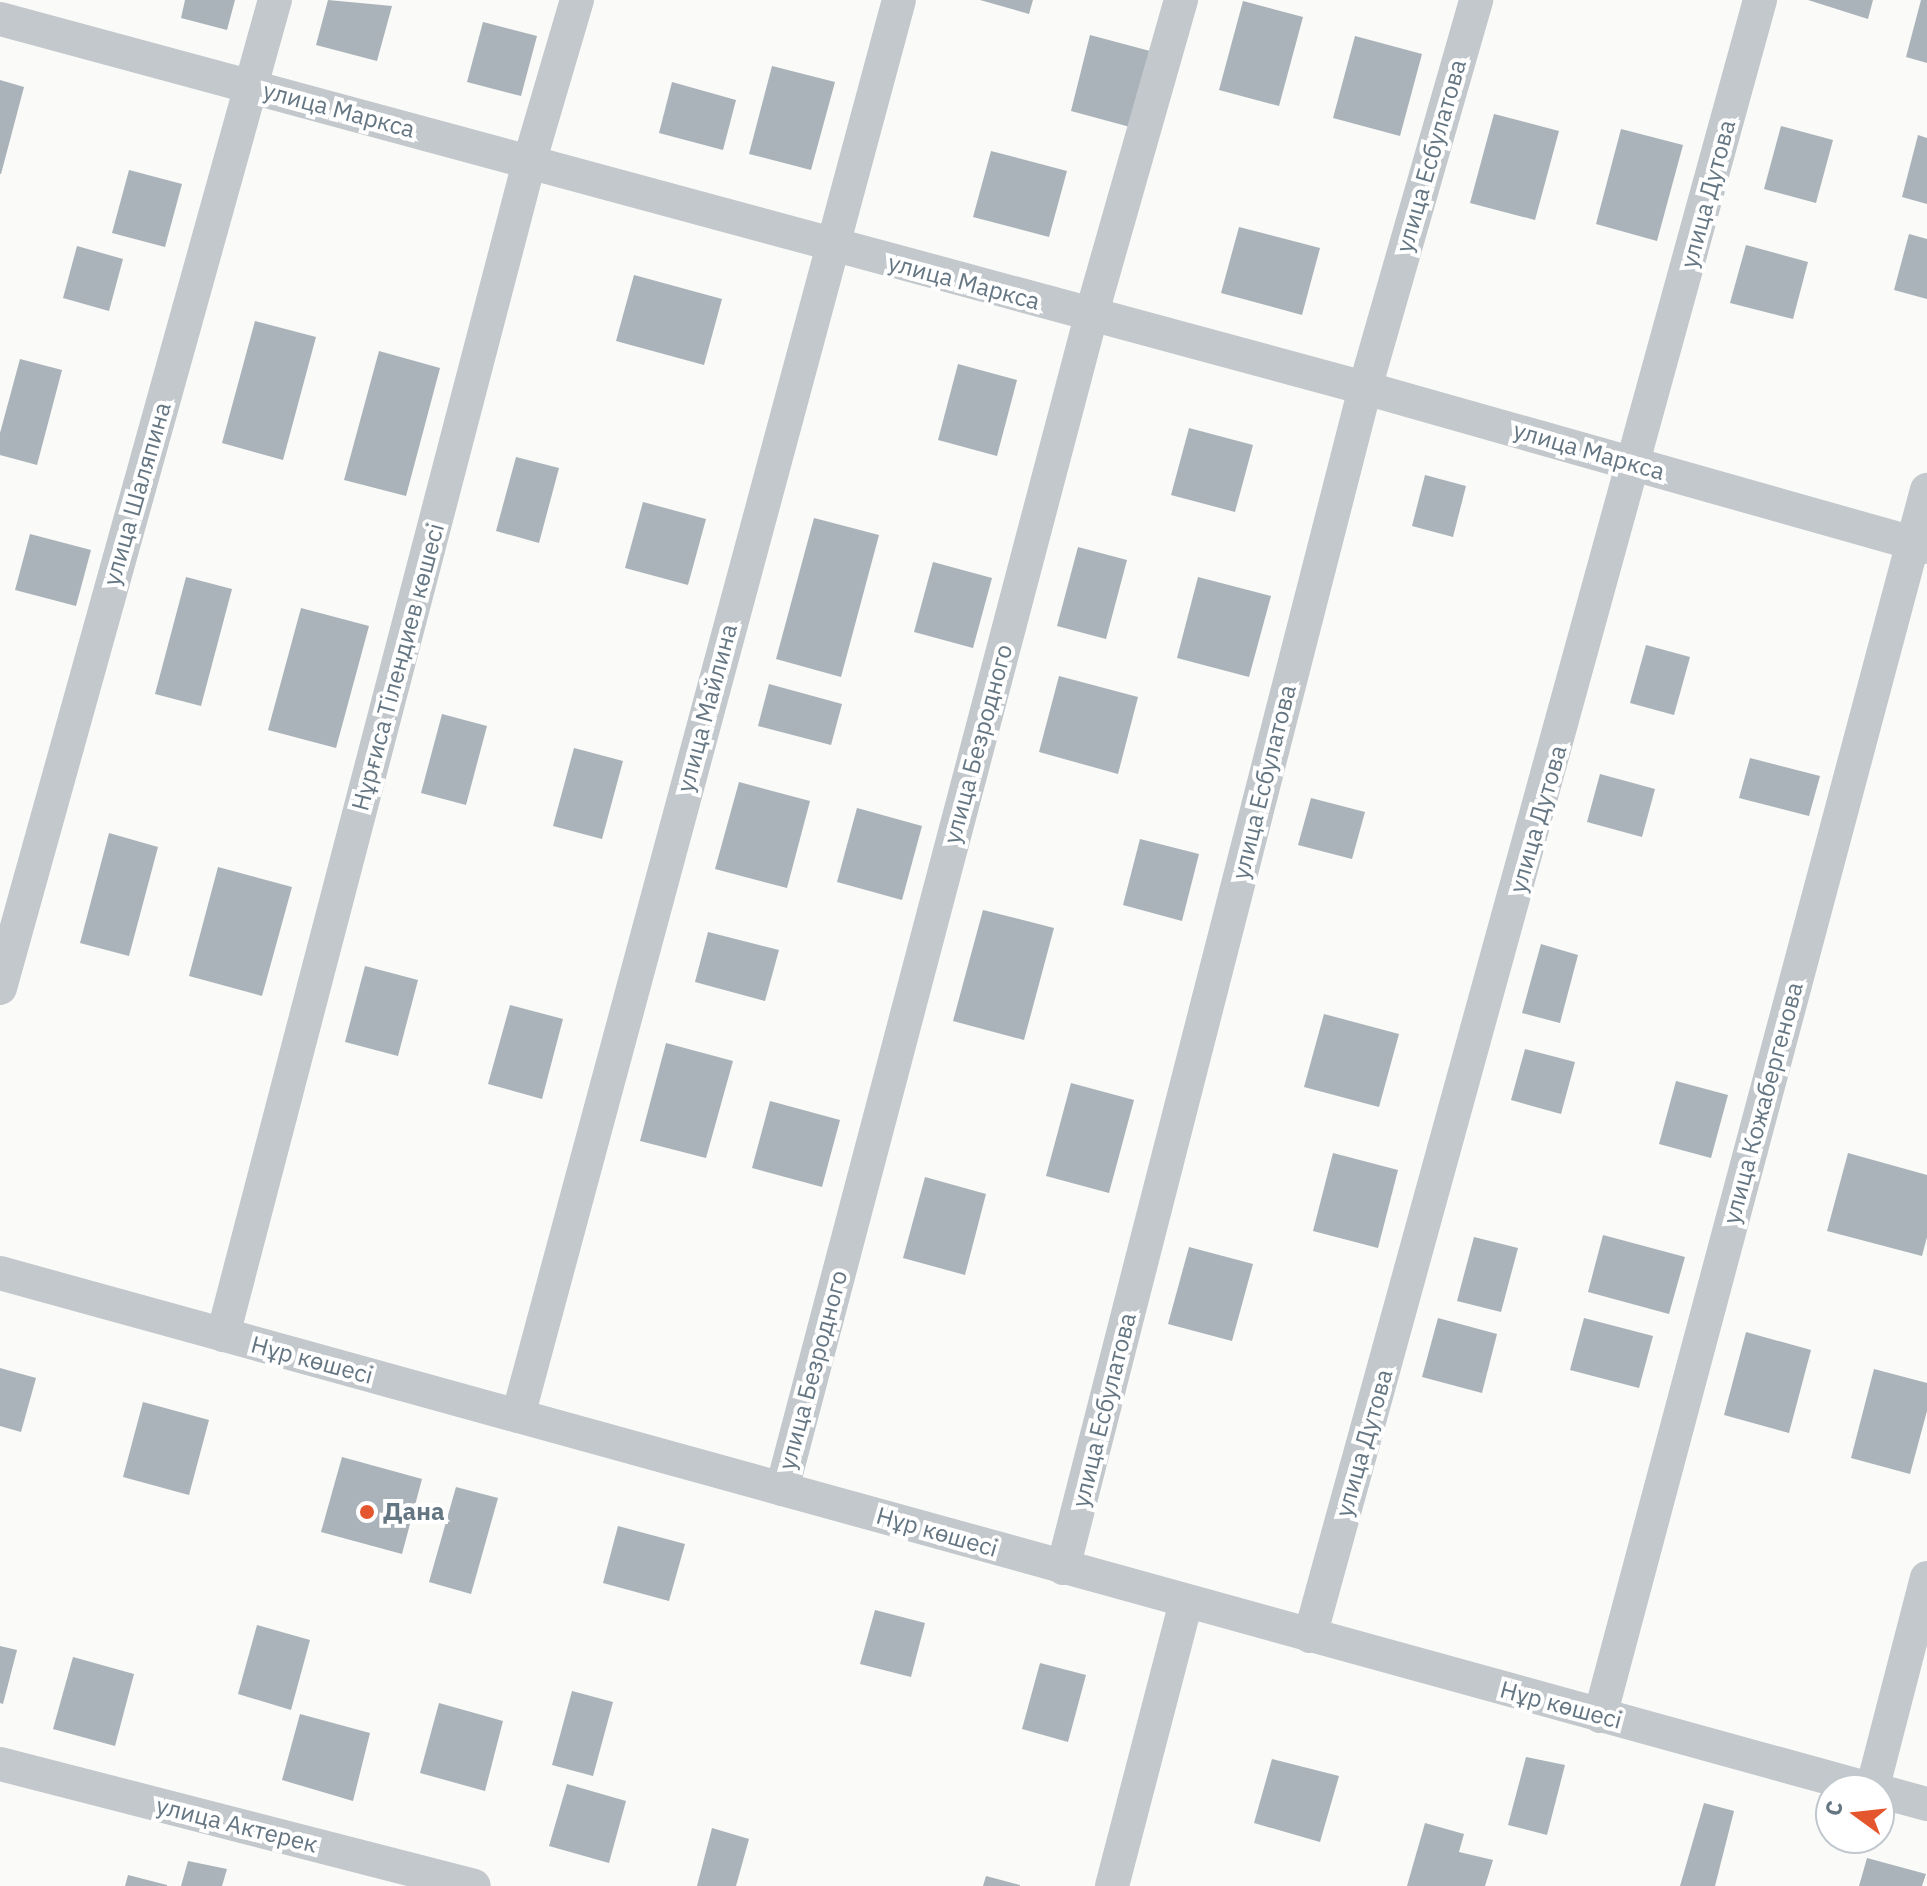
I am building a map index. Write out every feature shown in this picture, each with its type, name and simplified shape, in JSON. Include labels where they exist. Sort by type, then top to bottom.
[{"type":"street","name":"улица Шаляпина","points":[[0,988],[275,0]]},
{"type":"street","name":"Нұрғиса Тілендиев көшесі","points":[[223,1335],[529,163],[577,0]]},
{"type":"street","name":"улица Майлина","points":[[518,1416],[830,247],[899,0]]},
{"type":"street","name":"улица Безродного","points":[[782,1489],[1091,316],[1181,0]]},
{"type":"street","name":"улица Есбулатова","points":[[1063,1568],[1365,388],[1476,0]]},
{"type":"street","name":"улица Дутова","points":[[1310,1636],[1636,465],[1760,0]]},
{"type":"street","name":"улица Маркса","points":[[0,19],[830,247],[1365,388],[1920,544]]},
{"type":"street","name":"улица Кожабергенова","points":[[1600,1716],[1920,544],[1927,490]]},
{"type":"street","name":"Нұр көшесі","points":[[0,1273],[1816,1774]]},
{"type":"street","points":[[1879,1774],[1927,1578]]},
{"type":"street","points":[[1112,1886],[1186,1601]]},
{"type":"street","name":"улица Актерек","points":[[0,1764],[474,1886]]},
{"type":"street","name":"Нұр көшесі","points":[[1895,1795],[1927,1804]]},
{"type":"building","points":[[185,0],[235,0],[227,30],[181,18]]},
{"type":"building","points":[[328,0],[392,6],[377,61],[316,45]]},
{"type":"building","points":[[980,0],[1033,0],[1029,14]]},
{"type":"building","points":[[1808,0],[1873,0],[1868,19]]},
{"type":"building","points":[[1921,0],[1927,0],[1927,63],[1906,57]]},
{"type":"building","points":[[1243,1],[1303,17],[1279,106],[1219,90]]},
{"type":"building","points":[[483,22],[537,36],[521,96],[467,82]]},
{"type":"building","points":[[1090,35],[1150,51],[1130,127],[1071,111]]},
{"type":"building","points":[[1355,36],[1422,54],[1400,136],[1333,118]]},
{"type":"building","points":[[772,66],[835,82],[811,170],[749,154]]},
{"type":"building","points":[[0,80],[24,87],[1,174],[0,174]]},
{"type":"building","points":[[672,82],[736,100],[723,150],[659,133]]},
{"type":"building","points":[[1494,114],[1559,131],[1535,220],[1470,203]]},
{"type":"building","points":[[1781,126],[1833,140],[1816,203],[1764,189]]},
{"type":"building","points":[[1621,129],[1683,145],[1657,241],[1596,224]]},
{"type":"building","points":[[1918,135],[1927,138],[1927,204],[1902,197]]},
{"type":"building","points":[[991,151],[1067,171],[1049,237],[973,217]]},
{"type":"building","points":[[129,170],[182,184],[165,247],[112,233]]},
{"type":"building","points":[[1239,227],[1320,248],[1302,315],[1221,293]]},
{"type":"building","points":[[1909,234],[1927,239],[1927,299],[1894,290]]},
{"type":"building","points":[[1746,245],[1808,262],[1793,319],[1730,303]]},
{"type":"building","points":[[77,246],[123,259],[109,311],[63,298]]},
{"type":"building","points":[[634,275],[722,299],[704,365],[616,341]]},
{"type":"building","points":[[255,321],[316,337],[283,460],[222,443]]},
{"type":"building","points":[[379,351],[440,368],[406,496],[344,480]]},
{"type":"building","points":[[20,359],[62,370],[37,465],[0,455],[0,433]]},
{"type":"building","points":[[958,364],[1017,380],[997,456],[938,440]]},
{"type":"building","points":[[1189,428],[1253,445],[1235,512],[1171,495]]},
{"type":"building","points":[[516,457],[559,468],[539,543],[496,531]]},
{"type":"building","points":[[1425,475],[1466,486],[1453,537],[1412,526]]},
{"type":"building","points":[[643,502],[706,519],[688,585],[625,568]]},
{"type":"building","points":[[814,518],[879,535],[841,677],[776,659]]},
{"type":"building","points":[[30,534],[91,550],[76,606],[15,590]]},
{"type":"building","points":[[1078,547],[1127,560],[1106,639],[1057,626]]},
{"type":"building","points":[[933,562],[992,578],[973,648],[914,632]]},
{"type":"building","points":[[186,577],[232,589],[201,706],[155,694]]},
{"type":"building","points":[[1198,577],[1271,596],[1249,677],[1177,658]]},
{"type":"building","points":[[301,608],[369,626],[336,748],[268,730]]},
{"type":"building","points":[[1646,645],[1690,657],[1674,715],[1630,703]]},
{"type":"building","points":[[1059,676],[1138,697],[1118,774],[1039,752]]},
{"type":"building","points":[[769,684],[842,704],[831,745],[758,726]]},
{"type":"building","points":[[442,714],[487,726],[466,805],[421,793]]},
{"type":"building","points":[[574,748],[623,761],[602,839],[553,826]]},
{"type":"building","points":[[1750,758],[1820,776],[1809,816],[1739,798]]},
{"type":"building","points":[[1600,774],[1655,789],[1642,837],[1587,822]]},
{"type":"building","points":[[739,782],[810,801],[787,888],[715,869]]},
{"type":"building","points":[[1311,798],[1365,812],[1352,859],[1298,845]]},
{"type":"building","points":[[857,808],[922,826],[902,900],[837,882]]},
{"type":"building","points":[[109,833],[158,847],[129,956],[80,943]]},
{"type":"building","points":[[1140,839],[1199,854],[1182,921],[1123,905]]},
{"type":"building","points":[[218,867],[292,887],[262,996],[189,976]]},
{"type":"building","points":[[983,910],[1054,928],[1024,1040],[953,1021]]},
{"type":"building","points":[[708,932],[779,950],[765,1001],[695,982]]},
{"type":"building","points":[[1541,944],[1578,955],[1560,1023],[1522,1013]]},
{"type":"building","points":[[365,966],[418,980],[398,1056],[345,1042]]},
{"type":"building","points":[[510,1005],[563,1019],[542,1099],[488,1084]]},
{"type":"building","points":[[1324,1014],[1399,1034],[1379,1107],[1304,1087]]},
{"type":"building","points":[[666,1043],[733,1061],[706,1158],[640,1141]]},
{"type":"building","points":[[1525,1049],[1575,1062],[1561,1114],[1511,1100]]},
{"type":"building","points":[[1676,1081],[1728,1095],[1711,1158],[1659,1144]]},
{"type":"building","points":[[1071,1083],[1134,1100],[1109,1193],[1046,1176]]},
{"type":"building","points":[[770,1101],[840,1120],[822,1187],[752,1168]]},
{"type":"building","points":[[1333,1153],[1398,1170],[1378,1248],[1313,1231]]},
{"type":"building","points":[[1848,1153],[1927,1175],[1927,1237],[1922,1256],[1827,1231]]},
{"type":"building","points":[[925,1177],[986,1194],[965,1275],[903,1258]]},
{"type":"building","points":[[1603,1235],[1685,1257],[1669,1314],[1588,1292]]},
{"type":"building","points":[[1474,1237],[1518,1248],[1501,1312],[1457,1301]]},
{"type":"building","points":[[1189,1247],[1253,1264],[1232,1341],[1168,1324]]},
{"type":"building","points":[[1438,1318],[1497,1334],[1482,1393],[1422,1377]]},
{"type":"building","points":[[1584,1318],[1653,1336],[1639,1388],[1570,1370]]},
{"type":"building","points":[[1746,1332],[1811,1350],[1789,1433],[1724,1415]]},
{"type":"building","points":[[0,1368],[36,1378],[21,1432],[0,1426]]},
{"type":"building","points":[[1874,1369],[1927,1383],[1927,1411],[1910,1474],[1851,1458]]},
{"type":"building","points":[[143,1402],[209,1420],[189,1495],[123,1477]]},
{"type":"building","points":[[342,1457],[422,1479],[402,1554],[321,1532]]},
{"type":"building","points":[[456,1487],[498,1498],[471,1594],[429,1582]]},
{"type":"building","points":[[618,1526],[685,1544],[669,1601],[603,1583]]},
{"type":"building","points":[[875,1610],[925,1623],[911,1677],[860,1664]]},
{"type":"building","points":[[257,1625],[310,1640],[291,1710],[238,1694]]},
{"type":"building","points":[[0,1646],[17,1650],[3,1704],[0,1703]]},
{"type":"building","points":[[73,1657],[134,1674],[115,1746],[53,1729]]},
{"type":"building","points":[[1040,1663],[1086,1675],[1068,1742],[1022,1729]]},
{"type":"building","points":[[572,1691],[613,1702],[593,1776],[552,1765]]},
{"type":"building","points":[[439,1703],[503,1721],[485,1791],[420,1773]]},
{"type":"building","points":[[300,1714],[370,1733],[353,1801],[282,1780]]},
{"type":"building","points":[[1526,1757],[1565,1765],[1547,1835],[1508,1825]]},
{"type":"building","points":[[1272,1759],[1339,1776],[1320,1842],[1254,1823]]},
{"type":"building","points":[[567,1784],[626,1801],[609,1863],[549,1846]]},
{"type":"building","points":[[1704,1803],[1734,1811],[1715,1886],[1680,1886]]},
{"type":"building","points":[[1425,1823],[1464,1834],[1459,1852],[1493,1860],[1485,1886],[1407,1886]]},
{"type":"building","points":[[712,1828],[749,1839],[736,1886],[697,1886]]},
{"type":"building","points":[[1867,1858],[1926,1874],[1922,1886],[1859,1886]]},
{"type":"building","points":[[188,1861],[227,1869],[222,1886],[181,1886]]},
{"type":"building","points":[[128,1875],[167,1885],[167,1886],[125,1886]]},
{"type":"building","points":[[986,1876],[1020,1885],[1020,1886],[983,1886]]},
{"type":"place","name":"Дана","points":[[367,1512]]}]
